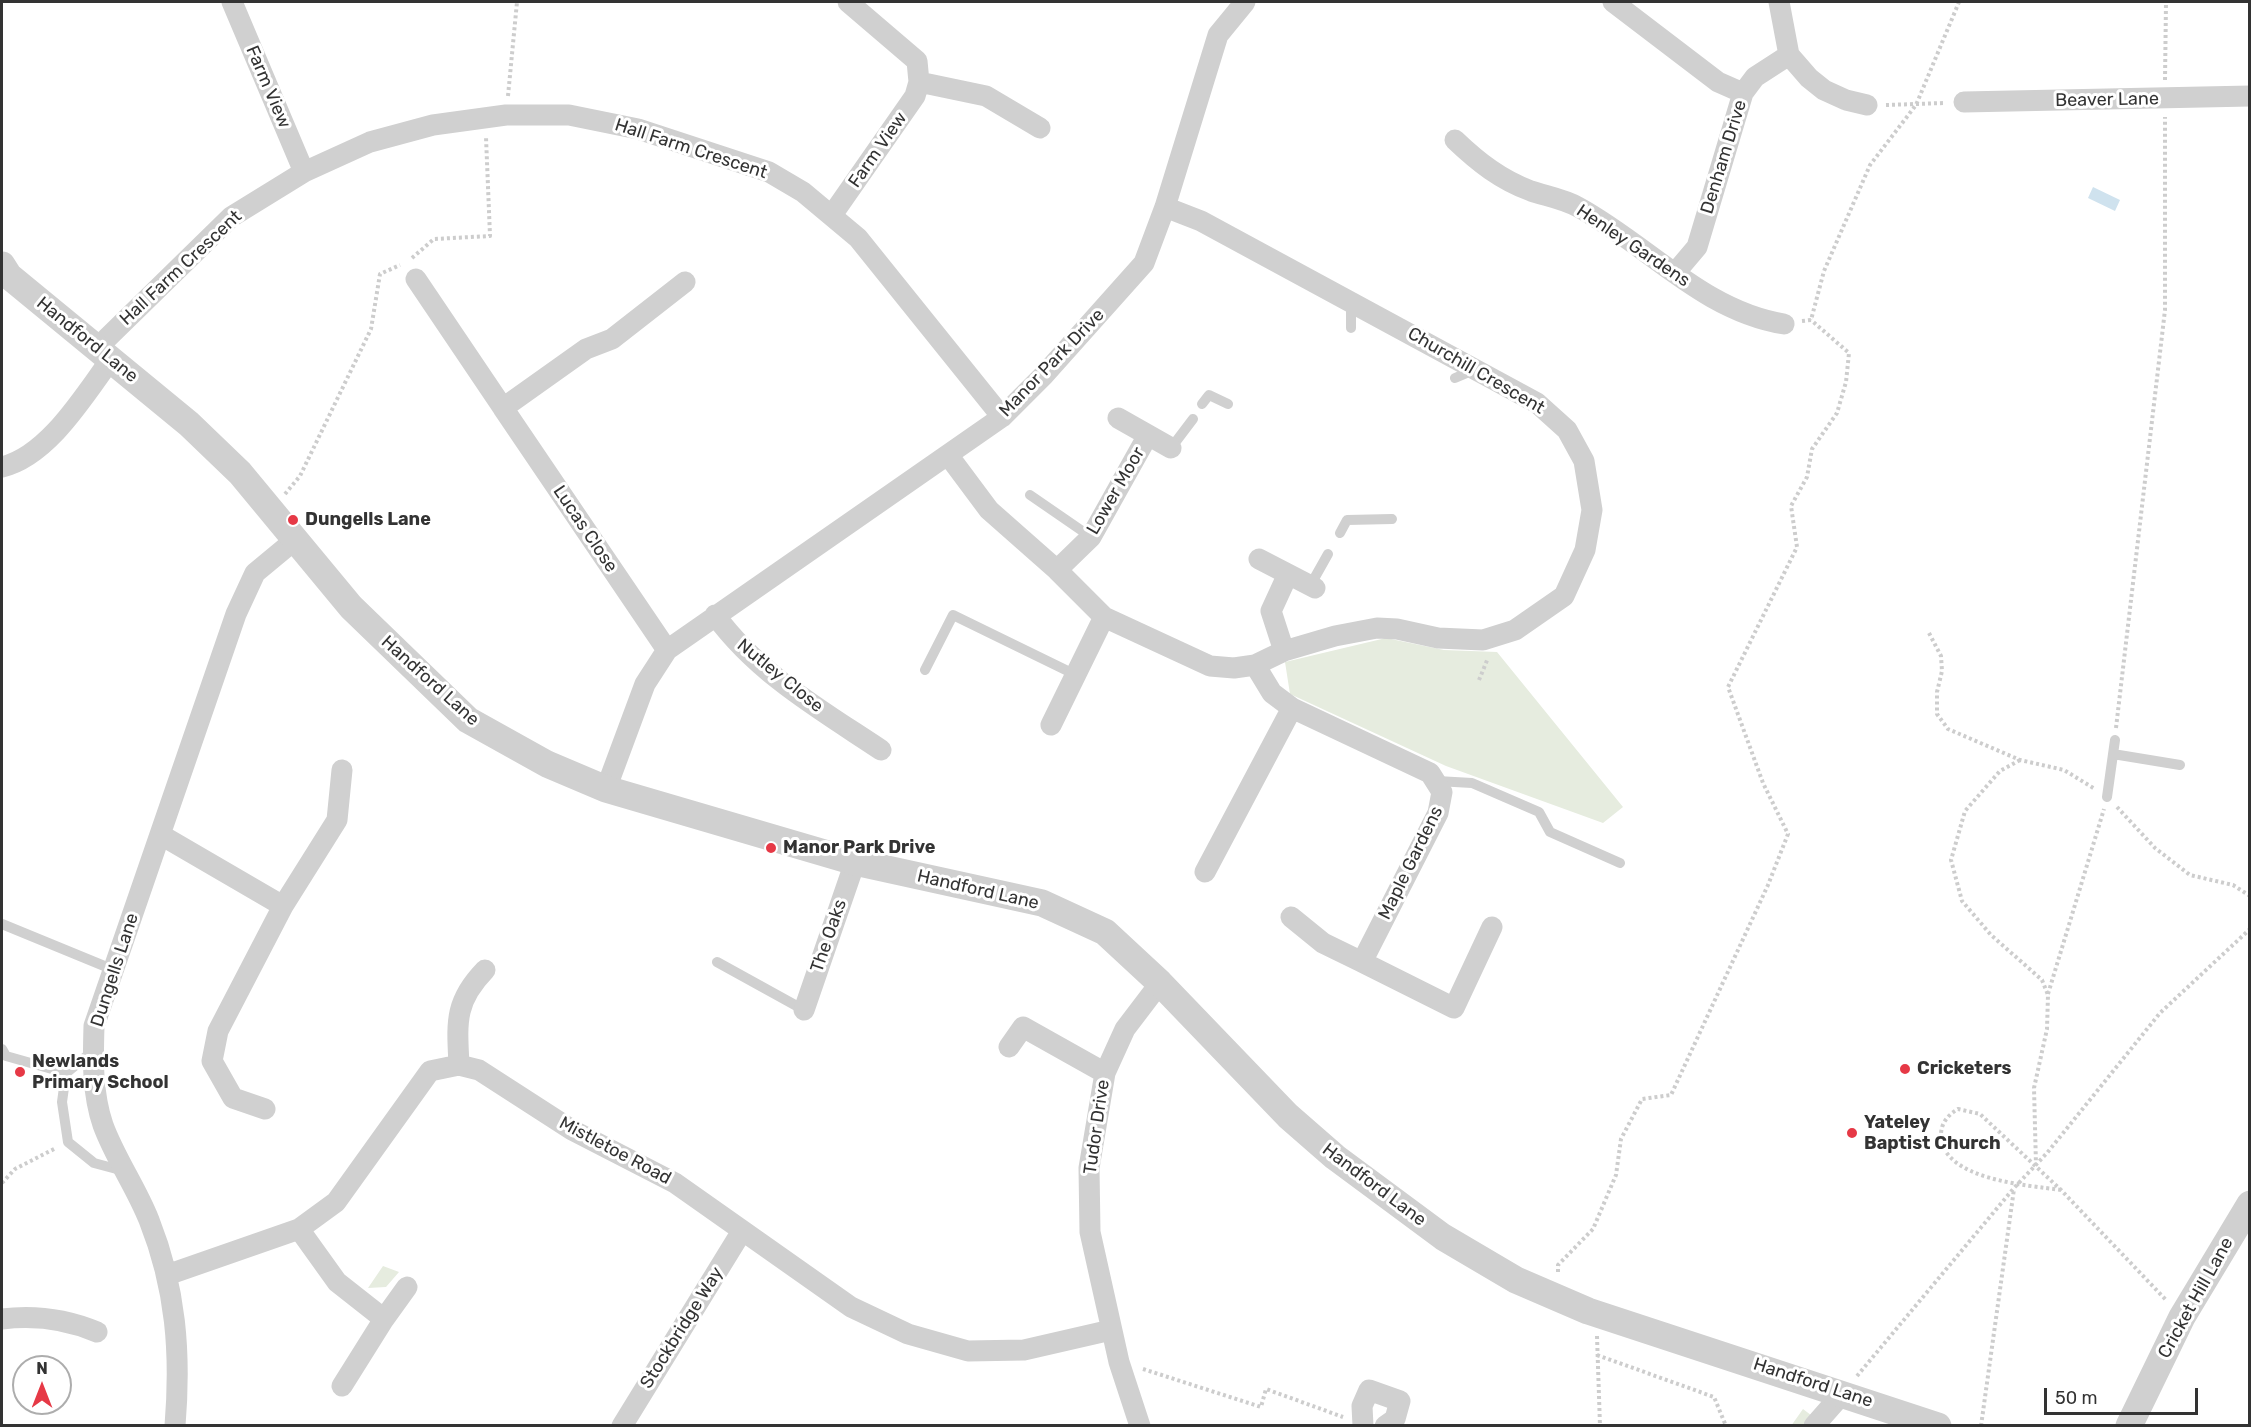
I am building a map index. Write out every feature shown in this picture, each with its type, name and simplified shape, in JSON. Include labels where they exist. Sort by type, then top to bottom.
[{"type":"street","name":"Farm View","points":[[232,2],[304,172]]},
{"type":"street","points":[[848,2],[917,61],[920,82],[986,96],[1040,128]]},
{"type":"street","name":"Manor Park Drive","points":[[606,789],[645,684],[667,650],[1002,417],[1044,375],[1144,263],[1165,207],[1218,35],[1245,2]]},
{"type":"street","points":[[1613,2],[1718,82],[1743,93]]},
{"type":"street","points":[[1779,2],[1789,55],[1809,78],[1824,90],[1846,100],[1867,105]]},
{"type":"street","name":"Denham Drive","points":[[1674,273],[1697,247],[1743,93],[1755,77],[1789,55]]},
{"type":"street","name":"Farm View","points":[[832,215],[915,96],[920,82]]},
{"type":"street","name":"Beaver Lane","points":[[1964,102],[2250,96]]},
{"type":"street","name":"Hall Farm Crescent","points":[[2,467],[23,459],[42,444],[104,353],[231,217],[304,172],[370,142],[433,126],[507,115],[569,114],[638,129],[769,172],[802,192],[858,238],[1002,417]]},
{"type":"street","name":"Henley Gardens","points":[[1455,140],[1484,167],[1528,190],[1577,207],[1715,301],[1758,320],[1784,324]]},
{"type":"street","name":"Churchill Crescent","points":[[948,455],[989,510],[1057,570],[1104,617],[1210,666],[1234,668],[1255,665],[1284,651],[1335,636],[1377,628],[1397,629],[1438,638],[1483,640],[1515,630],[1564,596],[1586,550],[1592,510],[1584,461],[1567,430],[1537,403],[1476,369],[1201,220],[1165,207]]},
{"type":"street","name":"Handford Lane","points":[[2,265],[9,276],[189,424],[240,473],[351,607],[468,720],[547,764],[606,789],[855,862],[1042,903],[1105,932],[1160,983],[1288,1116],[1335,1158],[1443,1237],[1516,1280],[1597,1314],[1938,1425]]},
{"type":"street","name":"Lucas Close","points":[[416,279],[667,650]]},
{"type":"street","points":[[503,408],[586,349],[612,339],[685,282]]},
{"type":"street","name":"Lower Moor","points":[[1118,418],[1171,448]]},
{"type":"street","name":"Lower Moor","points":[[1057,570],[1091,537],[1148,435]]},
{"type":"street","name":"Dungells Lane","points":[[175,1425],[178,1339],[167,1275],[148,1219],[103,1125],[94,1087],[94,1026],[236,614],[255,573],[296,539]]},
{"type":"street","points":[[1259,559],[1312,587]]},
{"type":"street","points":[[1284,651],[1271,611],[1287,574]]},
{"type":"street","name":"Nutley Close","points":[[715,615],[735,642],[806,702],[881,750]]},
{"type":"street","points":[[1052,725],[1104,617]]},
{"type":"street","name":"Maple Gardens","points":[[1255,665],[1272,693],[1292,708],[1430,773],[1442,792],[1438,813],[1362,962]]},
{"type":"street","points":[[1205,872],[1292,708]]},
{"type":"street","points":[[265,1109],[233,1098],[212,1061],[218,1031],[283,906],[337,820],[342,770]]},
{"type":"street","points":[[161,835],[283,906]]},
{"type":"street","name":"The Oaks","points":[[804,1010],[855,862]]},
{"type":"street","points":[[1291,916],[1323,943],[1454,1008],[1492,927]]},
{"type":"street","points":[[167,1275],[299,1229],[336,1202],[430,1071],[459,1065],[457,1019],[470,986],[485,970]]},
{"type":"street","name":"Tudor Drive","points":[[1140,1425],[1119,1362],[1089,1232],[1089,1168],[1105,1073],[1125,1029],[1160,983]]},
{"type":"street","points":[[1009,1047],[1023,1027],[1105,1073]]},
{"type":"street","name":"Mistletoe Road","points":[[459,1065],[479,1070],[572,1130],[675,1183],[851,1307],[908,1334],[968,1351],[1024,1350],[1112,1330]]},
{"type":"street","name":"Cricket Hill Lane","points":[[2128,1425],[2182,1317],[2250,1204]]},
{"type":"street","points":[[299,1229],[337,1282],[384,1319]]},
{"type":"street","name":"Stockbridge Way","points":[[622,1425],[742,1231]]},
{"type":"street","points":[[342,1386],[407,1287]]},
{"type":"street","points":[[2,1319],[28,1316],[62,1320],[97,1332]]},
{"type":"street","points":[[1369,1425],[1363,1425],[1362,1406],[1369,1390],[1400,1401],[1395,1419],[1385,1425]]},
{"type":"street","points":[[1814,1425],[1844,1393]]},
{"type":"lane","points":[[1351,300],[1351,328]]},
{"type":"lane","points":[[1455,378],[1476,369]]},
{"type":"lane","points":[[1202,404],[1209,395],[1228,404]]},
{"type":"lane","points":[[1171,448],[1193,419]]},
{"type":"lane","points":[[1030,495],[1091,537]]},
{"type":"lane","points":[[1340,533],[1347,520],[1392,519]]},
{"type":"lane","points":[[1312,587],[1328,555]]},
{"type":"lane","points":[[926,670],[952,615],[1076,675]]},
{"type":"lane","points":[[2108,797],[2115,741]]},
{"type":"lane","points":[[2113,754],[2180,765]]},
{"type":"lane","points":[[1437,781],[1472,783],[1539,812],[1550,832],[1620,863]]},
{"type":"lane","points":[[2,924],[114,970]]},
{"type":"lane","points":[[717,962],[804,1010]]},
{"type":"lane","points":[[2,1049],[6,1056],[66,1073]]},
{"type":"lane","points":[[93,1051],[66,1073],[62,1102],[68,1142],[94,1163],[124,1171]]},
{"type":"path","points":[[507,115],[517,2]]},
{"type":"path","points":[[1811,320],[1824,271],[1870,165],[1916,105],[1959,2]]},
{"type":"path","points":[[2115,741],[2165,310],[2166,2]]},
{"type":"path","points":[[1867,105],[1964,102]]},
{"type":"path","points":[[280,499],[300,476],[371,329],[380,274],[408,261],[434,239],[490,236],[485,118]]},
{"type":"path","points":[[1558,1298],[1558,1264],[1593,1229],[1616,1175],[1621,1139],[1642,1099],[1671,1095],[1768,885],[1788,834],[1763,783],[1728,687],[1797,547],[1791,506],[1806,477],[1812,449],[1837,413],[1846,382],[1849,353],[1811,320],[1784,324]]},
{"type":"path","points":[[1929,633],[1941,656],[1942,671],[1937,692],[1936,714]]},
{"type":"path","points":[[2020,760],[2000,771],[1965,810],[1951,860],[1962,901],[1991,935],[2042,980],[2048,995]]},
{"type":"path","points":[[2036,1166],[2034,1088],[2047,1029],[2048,995],[2108,797]]},
{"type":"path","points":[[1844,1393],[2014,1188],[2036,1166],[2160,1013],[2250,929]]},
{"type":"path","points":[[2061,1190],[2018,1184],[1965,1170],[1945,1154],[1941,1143],[1941,1131],[1951,1114],[1958,1109],[1980,1114],[2061,1190],[2182,1317]]},
{"type":"path","points":[[2,1183],[15,1169],[68,1142]]},
{"type":"path","points":[[1981,1425],[2014,1188]]},
{"type":"path","points":[[1597,1314],[1600,1425]]},
{"type":"path","points":[[1597,1355],[1714,1397],[1726,1425]]},
{"type":"path","points":[[1119,1362],[1261,1407],[1266,1389],[1363,1425]]},
{"type":"shaded area","points":[[1386,638],[1444,650],[1497,652],[1623,807],[1603,823],[1446,766],[1290,694],[1285,662]]},
{"type":"shaded area","points":[[383,1266],[399,1272],[386,1287],[368,1288]]},
{"type":"shaded area","points":[[1803,1409],[1824,1425],[1791,1426]]},
{"type":"water","points":[[2093,187],[2120,200],[2115,211],[2088,198]]},
{"type":"place","name":"Dungells Lane","points":[[293,520]]},
{"type":"place","name":"Manor Park Drive","points":[[771,848]]},
{"type":"place","name":"Cricketers","points":[[1905,1069]]},
{"type":"place","name":"Newlands Primary School","points":[[20,1072]]},
{"type":"place","name":"Yateley Baptist Church","points":[[1852,1133]]}]
